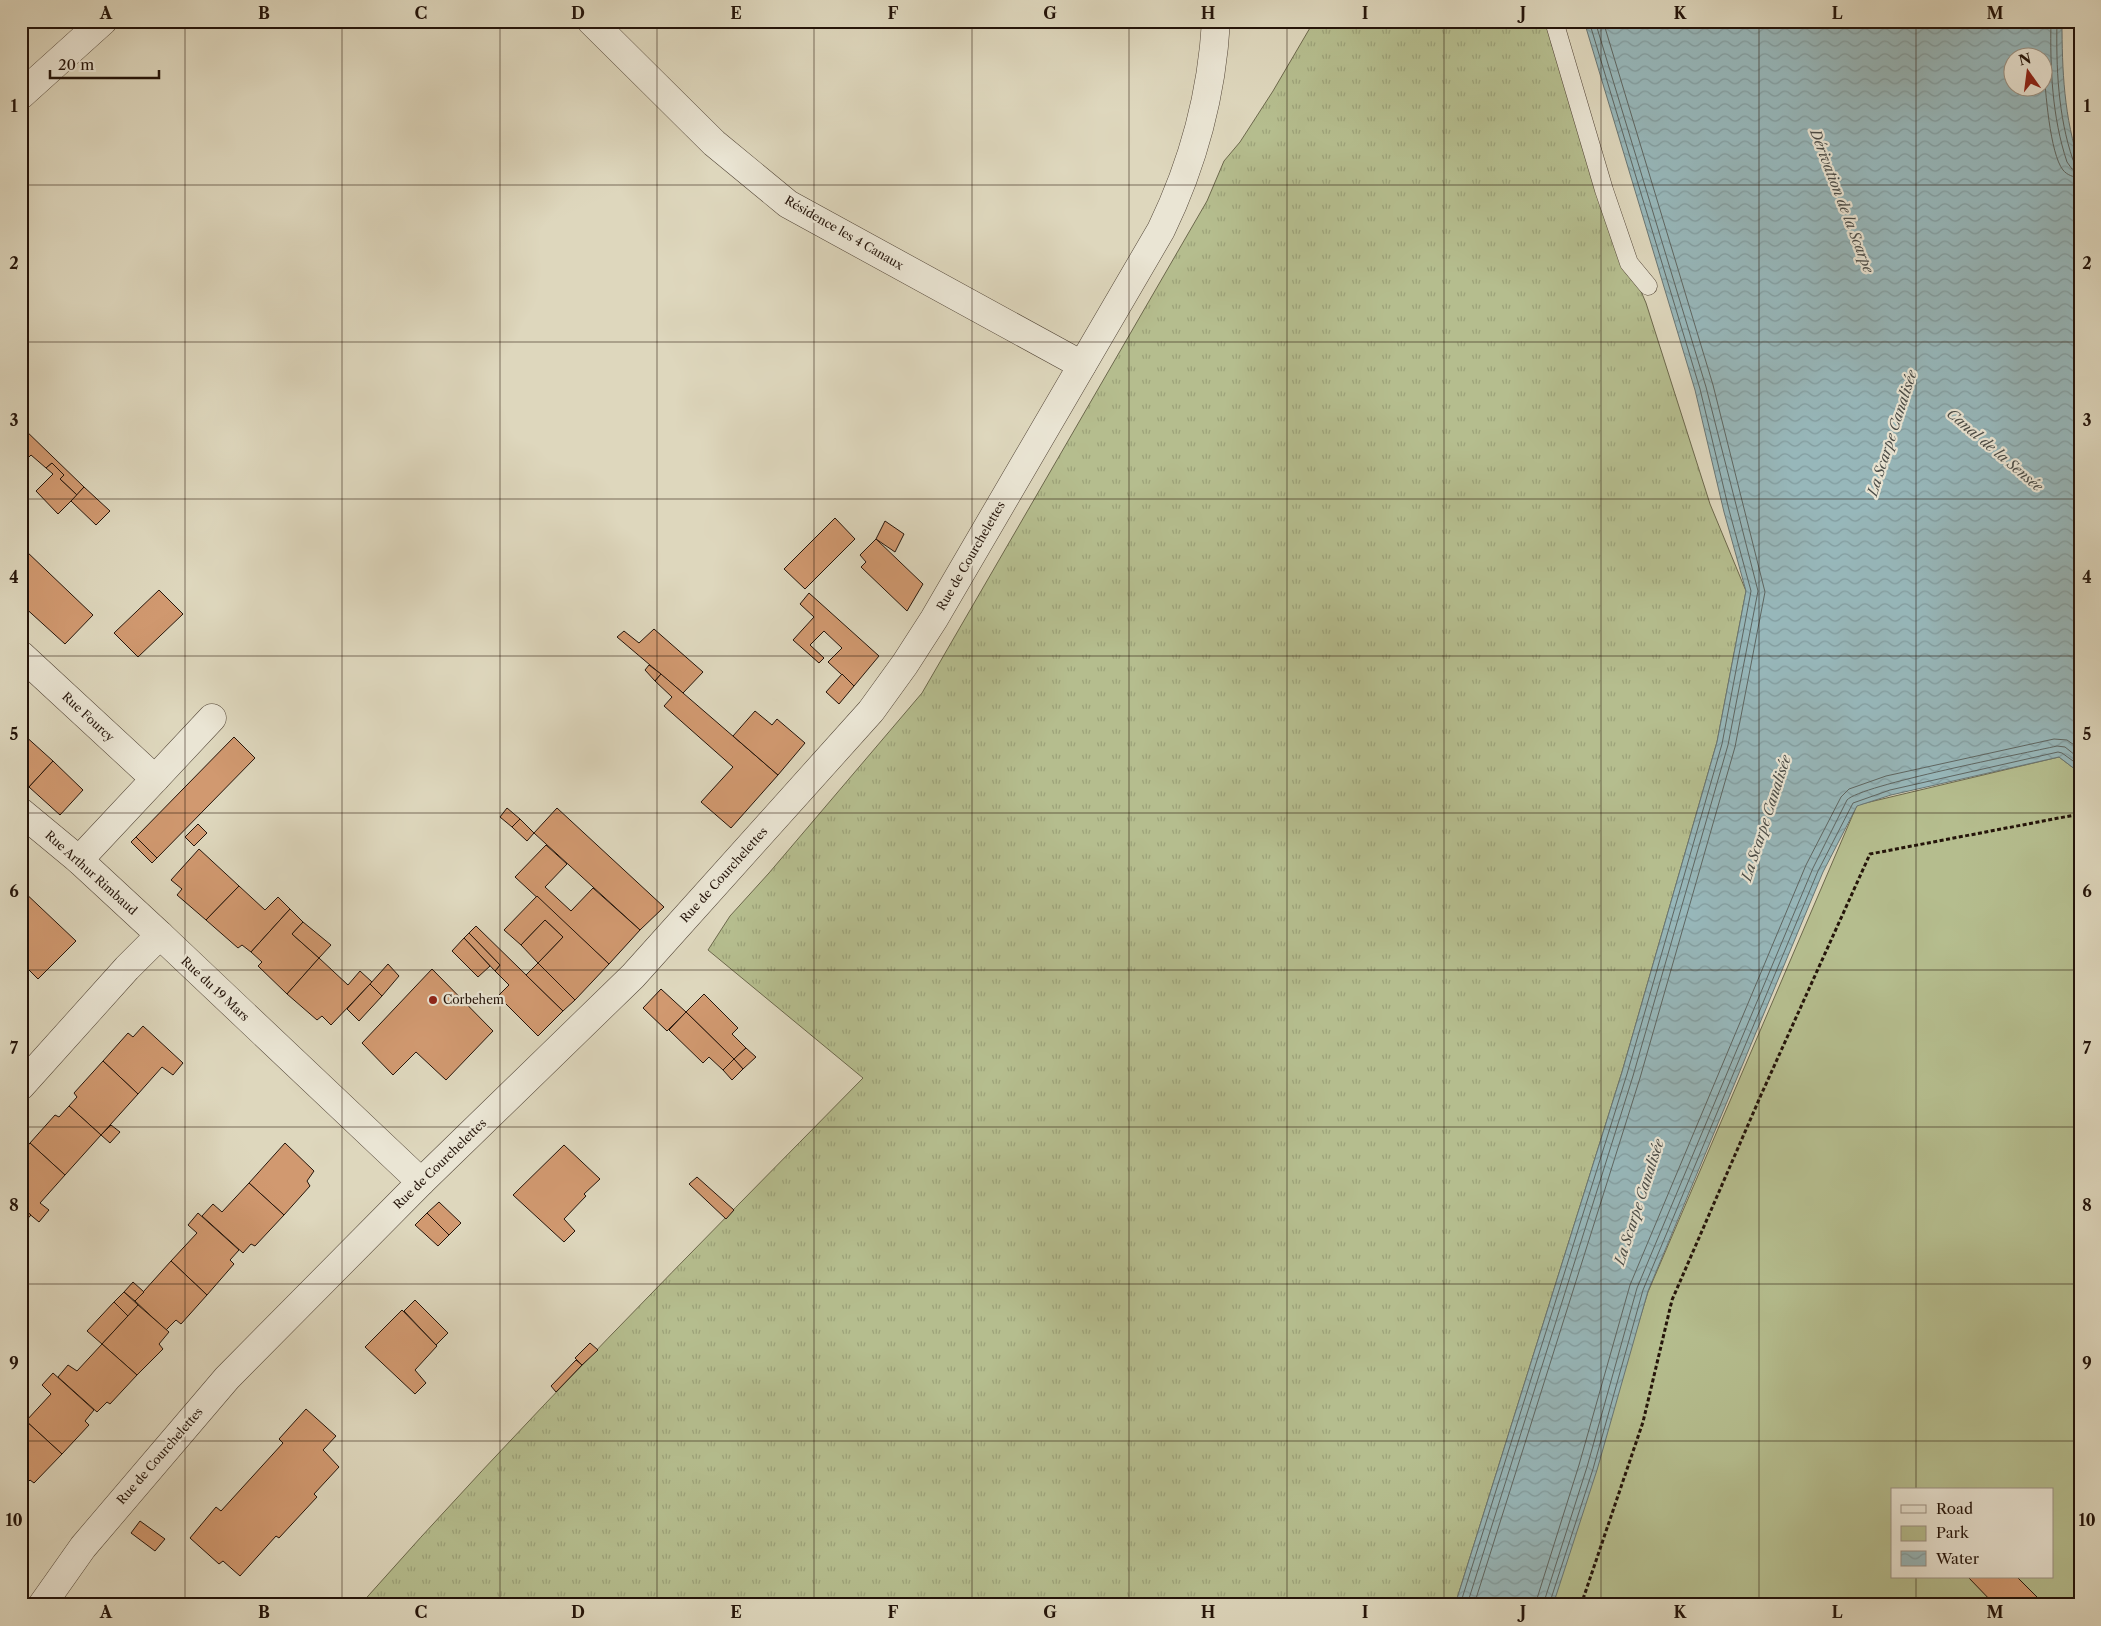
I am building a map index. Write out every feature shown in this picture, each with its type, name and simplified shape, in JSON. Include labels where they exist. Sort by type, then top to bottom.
[{"type":"street","points":[[21,95],[103,21]]},
{"type":"street","name":"Résidence les 4 Canaux","points":[[590,21],[714,143],[788,204],[1082,366]]},
{"type":"street","name":"Rue de Courchelettes","points":[[42,1605],[83,1547],[227,1378],[421,1182],[633,976],[831,757],[871,711],[906,664],[1161,230],[1182,182],[1202,120],[1209,88],[1216,21]]},
{"type":"street","name":"Rue Fourcy","points":[[21,655],[155,779]]},
{"type":"street","points":[[79,860],[212,718]]},
{"type":"street","name":"Rue Arthur Rimbaud","points":[[21,812],[79,860],[160,935]]},
{"type":"street","points":[[21,1086],[127,968],[160,935]]},
{"type":"street","name":"Rue du 19 Mars","points":[[160,935],[421,1182]]},
{"type":"lane","points":[[1554,21],[1604,190],[1629,263],[1648,286]]},
{"type":"path","points":[[1582,1605],[1643,1422],[1672,1300],[1870,854],[2080,814]]},
{"type":"green space","points":[[1314,21],[1554,21],[1629,263],[1646,303],[1710,504],[1746,591],[1717,742],[1622,1072],[1455,1605],[360,1605],[545,1404],[863,1078],[708,950],[730,916],[922,693],[1207,201],[1224,161],[1240,142],[1273,91]]},
{"type":"green space","points":[[2059,757],[2080,773],[2080,1605],[1552,1605],[1648,1292],[1857,805]]},
{"type":"water","points":[[1584,21],[2062,21],[2067,112],[2080,165],[2080,773],[2059,757],[1891,795],[1857,806],[1823,872],[1648,1291],[1597,1470],[1553,1605],[1455,1605],[1622,1072],[1717,742],[1746,591],[1724,512],[1695,390]]},
{"type":"building","points":[[21,426],[84,487],[77,495],[60,479],[64,475],[52,463],[46,468],[31,455],[21,465]]},
{"type":"building","points":[[52,463],[64,475],[60,479],[77,495],[58,514],[36,491],[53,474],[46,468]]},
{"type":"building","points":[[84,487],[110,511],[96,525],[71,501]]},
{"type":"building","points":[[835,518],[855,539],[805,589],[784,569]]},
{"type":"building","points":[[885,521],[904,534],[895,552],[876,539]]},
{"type":"building","points":[[876,539],[923,584],[907,611],[861,567],[866,562],[860,555]]},
{"type":"building","points":[[25,550],[93,615],[65,644],[21,604],[21,554]]},
{"type":"building","points":[[159,590],[183,614],[138,657],[114,633]]},
{"type":"building","points":[[809,593],[879,656],[854,686],[828,662],[842,648],[824,631],[810,645],[824,658],[819,663],[793,640],[814,617],[800,604]]},
{"type":"building","points":[[654,629],[703,672],[683,693],[617,637],[624,631],[639,643]]},
{"type":"building","points":[[649,665],[661,674],[655,681],[645,670]]},
{"type":"building","points":[[661,674],[778,775],[731,828],[701,802],[733,767],[664,706],[672,697],[655,681]]},
{"type":"building","points":[[842,674],[854,686],[839,704],[826,692]]},
{"type":"building","points":[[755,711],[772,725],[777,719],[805,743],[778,775],[733,736]]},
{"type":"building","points":[[23,734],[53,761],[29,787],[21,780],[21,736]]},
{"type":"building","points":[[234,737],[255,758],[157,858],[136,837]]},
{"type":"building","points":[[53,761],[83,790],[60,815],[29,787]]},
{"type":"building","points":[[507,808],[520,819],[512,827],[500,817]]},
{"type":"building","points":[[557,808],[664,907],[640,930],[534,833]]},
{"type":"building","points":[[520,819],[534,833],[527,841],[512,827]]},
{"type":"building","points":[[198,824],[207,833],[194,846],[185,837]]},
{"type":"building","points":[[136,837],[157,858],[152,863],[131,842]]},
{"type":"building","points":[[546,845],[567,864],[545,887],[571,911],[593,888],[640,930],[609,964],[515,877]]},
{"type":"building","points":[[199,849],[239,886],[206,920],[177,895],[182,889],[171,880]]},
{"type":"building","points":[[239,886],[265,910],[278,897],[290,909],[251,952],[242,945],[238,948],[206,920]]},
{"type":"building","points":[[21,889],[76,941],[38,979],[21,962]]},
{"type":"building","points":[[537,896],[609,964],[575,1000],[538,963],[563,937],[545,920],[521,945],[504,930]]},
{"type":"building","points":[[290,909],[303,922],[292,934],[319,958],[287,994],[258,966],[262,962],[251,952]]},
{"type":"building","points":[[545,920],[563,937],[538,963],[521,945]]},
{"type":"building","points":[[303,922],[331,945],[319,958],[292,934]]},
{"type":"building","points":[[476,926],[563,1011],[538,1036],[498,996],[509,985],[495,971],[500,965],[469,933]]},
{"type":"building","points":[[469,933],[500,965],[495,971],[464,938]]},
{"type":"building","points":[[464,938],[490,966],[478,977],[452,951]]},
{"type":"building","points":[[319,958],[348,985],[360,971],[372,982],[331,1025],[322,1016],[317,1020],[287,994]]},
{"type":"building","points":[[538,963],[575,1000],[563,1011],[526,975]]},
{"type":"building","points":[[388,964],[399,976],[382,996],[370,984]]},
{"type":"building","name":"Corbehem","points":[[432,969],[493,1031],[446,1080],[416,1052],[393,1075],[362,1043]]},
{"type":"building","points":[[370,984],[382,996],[359,1021],[347,1009]]},
{"type":"building","points":[[661,989],[686,1012],[667,1031],[643,1008]]},
{"type":"building","points":[[704,994],[738,1028],[732,1034],[746,1048],[734,1059],[686,1012]]},
{"type":"building","points":[[686,1012],[734,1059],[723,1070],[709,1057],[703,1063],[669,1030]]},
{"type":"building","points":[[21,1019],[27,1024],[21,1032]]},
{"type":"building","points":[[143,1026],[183,1063],[173,1075],[162,1067],[138,1094],[103,1061],[128,1033],[133,1037]]},
{"type":"building","points":[[746,1048],[756,1057],[743,1069],[734,1059]]},
{"type":"building","points":[[734,1059],[743,1069],[732,1080],[723,1070]]},
{"type":"building","points":[[103,1061],[138,1094],[101,1135],[69,1106],[77,1097],[74,1093]]},
{"type":"building","points":[[69,1106],[101,1135],[65,1175],[30,1143],[55,1115],[59,1117]]},
{"type":"building","points":[[111,1125],[120,1132],[110,1143],[101,1135]]},
{"type":"building","points":[[30,1143],[65,1175],[40,1203],[49,1210],[39,1222],[21,1207],[21,1153]]},
{"type":"building","points":[[285,1143],[314,1171],[307,1181],[310,1186],[284,1215],[249,1183]]},
{"type":"building","points":[[564,1145],[600,1179],[584,1194],[586,1196],[564,1219],[575,1231],[564,1242],[513,1195]]},
{"type":"building","points":[[697,1177],[734,1210],[726,1219],[689,1184]]},
{"type":"building","points":[[249,1183],[284,1215],[255,1246],[251,1244],[243,1253],[202,1216],[213,1204],[222,1212]]},
{"type":"building","points":[[439,1202],[461,1223],[449,1235],[427,1213]]},
{"type":"building","points":[[21,1207],[31,1215],[21,1226]]},
{"type":"building","points":[[198,1213],[239,1250],[230,1260],[234,1264],[207,1295],[171,1261],[197,1233],[188,1225]]},
{"type":"building","points":[[427,1213],[449,1235],[438,1246],[415,1225]]},
{"type":"building","points":[[171,1261],[207,1295],[181,1324],[176,1320],[166,1330],[135,1301]]},
{"type":"building","points":[[133,1282],[144,1292],[135,1301],[124,1292]]},
{"type":"building","points":[[124,1292],[138,1305],[128,1316],[114,1302]]},
{"type":"building","points":[[415,1300],[448,1333],[436,1345],[404,1311]]},
{"type":"building","points":[[114,1302],[128,1316],[102,1344],[87,1331]]},
{"type":"building","points":[[138,1305],[169,1332],[159,1344],[163,1349],[137,1375],[102,1344]]},
{"type":"building","points":[[402,1310],[437,1346],[415,1370],[426,1383],[415,1394],[365,1347]]},
{"type":"building","points":[[590,1343],[598,1350],[582,1365],[575,1358]]},
{"type":"building","points":[[102,1344],[137,1375],[110,1404],[107,1402],[97,1412],[58,1377],[68,1365],[77,1371]]},
{"type":"building","points":[[576,1360],[582,1365],[556,1392],[551,1386]]},
{"type":"building","points":[[53,1373],[94,1410],[85,1421],[89,1425],[62,1454],[26,1421],[51,1394],[42,1385]]},
{"type":"building","points":[[306,1409],[336,1436],[323,1450],[339,1467],[314,1494],[317,1497],[279,1538],[276,1536],[240,1576],[223,1561],[219,1564],[190,1538],[216,1507],[221,1511],[283,1443],[279,1439]]},
{"type":"building","points":[[26,1421],[62,1454],[34,1483],[30,1480],[21,1489],[21,1426]]},
{"type":"building","points":[[140,1521],[165,1539],[155,1551],[131,1533]]},
{"type":"building","points":[[1969,1578],[2018,1578],[2045,1605],[1995,1605]]},
{"type":"building","points":[[136,1598],[145,1605],[130,1605]]},
{"type":"place","name":"Corbehem","points":[[433,1000]]},
{"type":"water label","name":"Dérivation de la Scarpe","points":[[1842,201]]},
{"type":"water label","name":"La Scarpe Canalisée","points":[[1892,433]]},
{"type":"water label","name":"Canal de la Sensée","points":[[1995,450]]},
{"type":"water label","name":"La Scarpe Canalisée","points":[[1766,818]]},
{"type":"water label","name":"La Scarpe Canalisée","points":[[1639,1202]]}]
